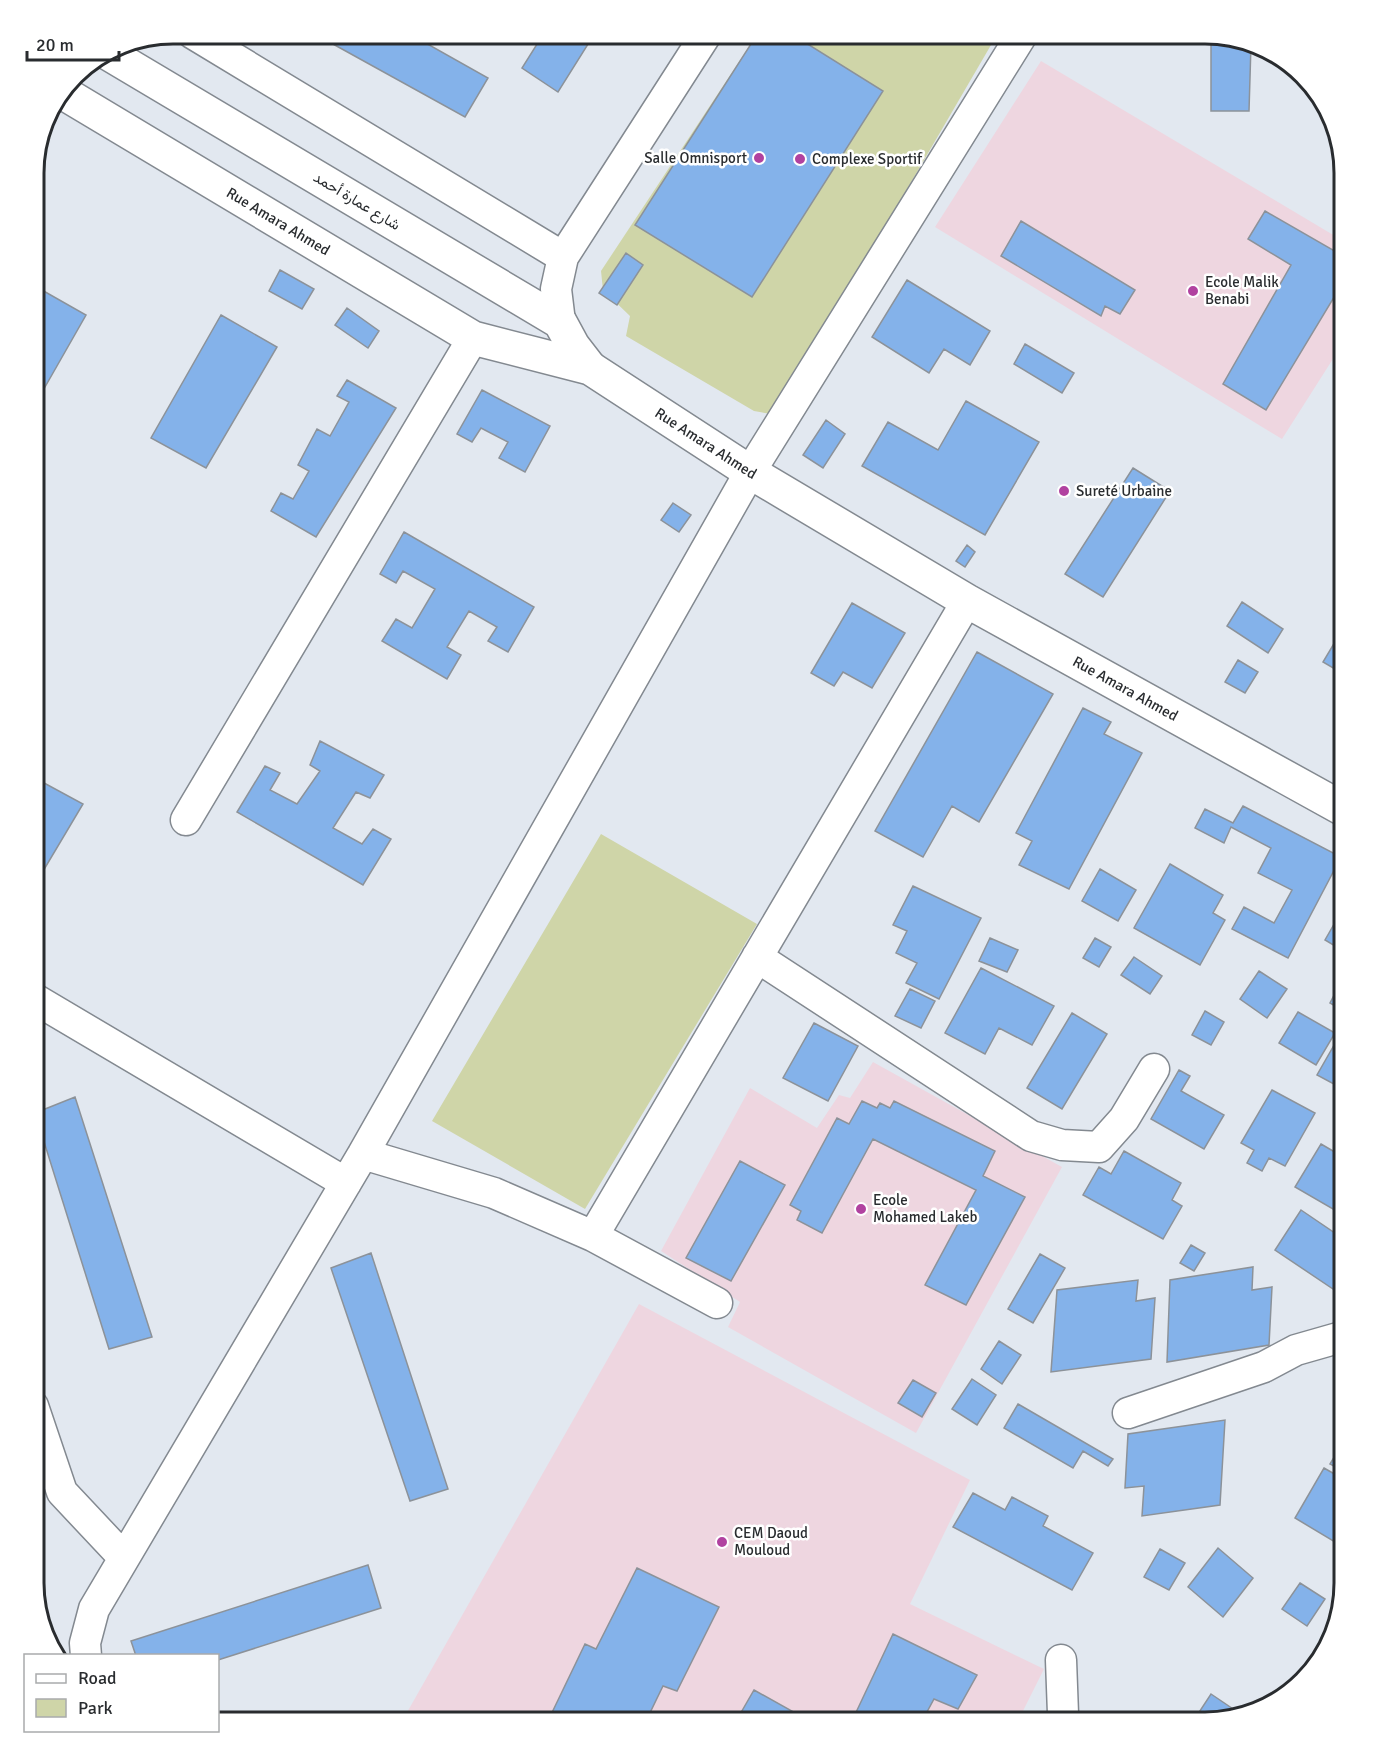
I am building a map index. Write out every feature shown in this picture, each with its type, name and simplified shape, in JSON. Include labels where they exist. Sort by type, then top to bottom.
[{"type":"street","points":[[210,44],[563,257]]},
{"type":"street","points":[[560,322],[556,288],[563,257],[700,44]]},
{"type":"street","points":[[86,1654],[85,1643],[94,1609],[363,1154],[750,472],[1016,44]]},
{"type":"street","name":"شارع عمارة أحمد","points":[[115,57],[560,322],[573,346],[590,368]]},
{"type":"street","name":"Rue Amara Ahmed","points":[[69,96],[473,338],[590,368],[750,472],[967,601],[1334,804]]},
{"type":"street","points":[[186,820],[473,338]]},
{"type":"street","points":[[593,1236],[967,601]]},
{"type":"street","points":[[757,957],[1031,1136],[1062,1145],[1099,1147],[1124,1119],[1154,1069]]},
{"type":"street","points":[[44,1005],[346,1183]]},
{"type":"street","points":[[363,1154],[494,1193],[593,1236],[717,1303]]},
{"type":"street","points":[[1128,1413],[1264,1367],[1296,1350],[1334,1339]]},
{"type":"street","points":[[44,1439],[62,1492],[124,1558]]},
{"type":"street","points":[[1061,1660],[1063,1712]]},
{"type":"shaded area","name":"Ecole Malik Benabi","points":[[1041,61],[1334,235],[1334,357],[1282,439],[935,227]]},
{"type":"shaded area","name":"Ecole Mohamed Lakeb","points":[[873,1062],[1062,1167],[916,1433],[728,1327],[740,1302],[661,1251],[750,1088],[817,1128],[839,1095],[850,1098]]},
{"type":"shaded area","name":"CEM Daoud Mouloud","points":[[639,1304],[970,1480],[910,1604],[1044,1669],[1022,1712],[407,1712]]},
{"type":"green space","name":"Complexe Sportif","points":[[751,44],[992,44],[783,402],[771,414],[754,411],[626,336],[630,316],[603,290],[601,271]]},
{"type":"green space","points":[[601,834],[757,924],[585,1209],[432,1121]]},
{"type":"building","points":[[333,44],[428,44],[488,78],[465,117]]},
{"type":"building","points":[[537,44],[588,44],[558,92],[522,68]]},
{"type":"building","name":"Salle Omnisport","points":[[751,44],[808,44],[883,91],[752,297],[635,225]]},
{"type":"building","points":[[1211,44],[1251,51],[1249,111],[1211,111]]},
{"type":"building","points":[[1265,211],[1334,251],[1334,297],[1266,410],[1223,384],[1291,265],[1248,239]]},
{"type":"building","points":[[1021,221],[1135,290],[1120,314],[1105,306],[1101,316],[1001,256]]},
{"type":"building","points":[[626,253],[643,265],[617,305],[599,293]]},
{"type":"building","points":[[280,270],[314,289],[302,309],[269,291]]},
{"type":"building","points":[[907,280],[990,331],[970,365],[944,349],[929,373],[872,337]]},
{"type":"building","points":[[44,291],[86,315],[44,389]]},
{"type":"building","points":[[347,308],[379,331],[368,348],[335,325]]},
{"type":"building","points":[[221,315],[277,347],[206,468],[151,438]]},
{"type":"building","points":[[1025,344],[1074,373],[1062,393],[1014,364]]},
{"type":"building","points":[[347,380],[396,408],[316,537],[271,511],[281,493],[293,499],[309,471],[298,465],[317,429],[330,436],[349,402],[337,396]]},
{"type":"building","points":[[482,390],[550,426],[525,472],[499,458],[508,442],[481,428],[472,442],[457,434]]},
{"type":"building","points":[[966,401],[1039,442],[985,535],[862,466],[888,422],[938,450]]},
{"type":"building","points":[[826,420],[845,434],[823,468],[803,455]]},
{"type":"building","points":[[1133,468],[1170,491],[1103,597],[1065,574]]},
{"type":"building","points":[[673,503],[691,515],[679,532],[661,520]]},
{"type":"building","points":[[404,532],[534,607],[508,652],[488,641],[497,627],[469,611],[447,647],[461,655],[447,679],[382,641],[396,619],[412,628],[435,589],[403,571],[396,583],[380,574]]},
{"type":"building","points":[[967,545],[975,552],[965,567],[956,561]]},
{"type":"building","points":[[1242,602],[1283,629],[1268,653],[1227,626]]},
{"type":"building","points":[[852,603],[905,633],[872,688],[843,672],[834,686],[811,673]]},
{"type":"building","points":[[1334,644],[1334,668],[1323,662]]},
{"type":"building","points":[[977,652],[1053,694],[979,822],[952,806],[923,857],[875,831]]},
{"type":"building","points":[[1238,660],[1258,672],[1245,693],[1225,682]]},
{"type":"building","points":[[1083,708],[1111,722],[1104,734],[1142,753],[1069,889],[1019,865],[1032,841],[1016,833]]},
{"type":"building","points":[[320,741],[384,775],[370,798],[356,792],[333,828],[362,844],[373,829],[391,839],[363,885],[237,812],[265,766],[280,773],[270,790],[297,804],[320,771],[310,765]]},
{"type":"building","points":[[44,783],[83,804],[44,870]]},
{"type":"building","points":[[1243,806],[1334,853],[1334,870],[1288,958],[1232,929],[1244,907],[1274,923],[1292,890],[1258,873],[1271,848],[1231,827],[1224,843],[1195,828],[1205,809],[1233,823]]},
{"type":"building","points":[[1170,864],[1223,895],[1213,913],[1225,920],[1200,965],[1134,928]]},
{"type":"building","points":[[1100,869],[1136,890],[1118,921],[1082,901]]},
{"type":"building","points":[[913,886],[981,918],[939,999],[906,983],[917,963],[896,953],[907,931],[893,925]]},
{"type":"building","points":[[1334,924],[1334,945],[1325,940]]},
{"type":"building","points":[[990,938],[1018,950],[1007,972],[979,961]]},
{"type":"building","points":[[1095,938],[1111,947],[1099,967],[1083,958]]},
{"type":"building","points":[[1134,957],[1162,976],[1150,994],[1121,975]]},
{"type":"building","points":[[981,968],[1054,1006],[1032,1045],[999,1028],[985,1054],[945,1033]]},
{"type":"building","points":[[1259,971],[1287,989],[1267,1018],[1240,999]]},
{"type":"building","points":[[910,989],[935,1001],[921,1028],[895,1016]]},
{"type":"building","points":[[1205,1011],[1224,1022],[1211,1045],[1192,1035]]},
{"type":"building","points":[[1298,1012],[1334,1032],[1316,1065],[1279,1043]]},
{"type":"building","points":[[1072,1013],[1107,1034],[1062,1109],[1027,1088]]},
{"type":"building","points":[[814,1023],[858,1046],[828,1101],[783,1078]]},
{"type":"building","points":[[1334,1045],[1334,1084],[1317,1075]]},
{"type":"building","points":[[1179,1070],[1190,1076],[1181,1091],[1224,1115],[1204,1149],[1151,1119]]},
{"type":"building","points":[[1272,1090],[1315,1113],[1285,1166],[1269,1158],[1262,1171],[1247,1163],[1254,1150],[1241,1143]]},
{"type":"building","points":[[75,1097],[152,1337],[109,1349],[44,1142],[44,1109]]},
{"type":"building","points":[[862,1101],[877,1108],[880,1103],[890,1108],[894,1101],[995,1151],[983,1176],[1025,1197],[966,1305],[925,1285],[976,1190],[873,1139],[822,1233],[797,1220],[801,1211],[790,1205],[837,1118],[849,1124]]},
{"type":"building","points":[[1321,1144],[1334,1152],[1334,1210],[1295,1187]]},
{"type":"building","points":[[1124,1151],[1181,1183],[1172,1200],[1182,1206],[1163,1239],[1083,1195],[1099,1167],[1111,1174]]},
{"type":"building","points":[[740,1161],[785,1185],[731,1281],[686,1258]]},
{"type":"building","points":[[1301,1210],[1334,1232],[1333,1289],[1275,1250]]},
{"type":"building","points":[[1191,1245],[1205,1253],[1194,1271],[1180,1263]]},
{"type":"building","points":[[371,1253],[448,1489],[410,1501],[331,1268]]},
{"type":"building","points":[[1040,1254],[1065,1268],[1033,1323],[1008,1309]]},
{"type":"building","points":[[1253,1267],[1252,1290],[1272,1287],[1269,1345],[1167,1362],[1170,1280]]},
{"type":"building","points":[[1138,1280],[1136,1301],[1155,1298],[1151,1359],[1051,1372],[1057,1290]]},
{"type":"building","points":[[999,1341],[1021,1355],[1002,1384],[981,1369]]},
{"type":"building","points":[[972,1379],[996,1395],[977,1425],[952,1409]]},
{"type":"building","points":[[913,1380],[936,1393],[922,1417],[898,1403]]},
{"type":"building","points":[[1018,1404],[1113,1459],[1108,1466],[1083,1451],[1073,1468],[1004,1428]]},
{"type":"building","points":[[1225,1420],[1220,1505],[1142,1516],[1144,1486],[1125,1488],[1128,1434]]},
{"type":"building","points":[[1324,1468],[1334,1474],[1334,1541],[1295,1518]]},
{"type":"building","points":[[973,1493],[1005,1510],[1012,1497],[1048,1516],[1043,1526],[1093,1553],[1072,1590],[953,1527]]},
{"type":"building","points":[[1218,1548],[1253,1578],[1223,1617],[1188,1587]]},
{"type":"building","points":[[1160,1549],[1185,1563],[1169,1590],[1144,1577]]},
{"type":"building","points":[[368,1565],[381,1608],[219,1660],[219,1654],[135,1654],[131,1641]]},
{"type":"building","points":[[637,1568],[719,1607],[677,1691],[663,1686],[650,1712],[552,1712],[585,1644],[596,1649]]},
{"type":"building","points":[[1300,1583],[1325,1599],[1307,1626],[1282,1609]]},
{"type":"building","points":[[893,1634],[977,1675],[958,1709],[934,1699],[927,1712],[856,1712]]},
{"type":"building","points":[[754,1690],[794,1712],[741,1712]]},
{"type":"building","points":[[1211,1694],[1233,1709],[1222,1711],[1199,1712]]},
{"type":"place","name":"Salle Omnisport","points":[[759,158]]},
{"type":"place","name":"Complexe Sportif","points":[[800,159]]},
{"type":"place","name":"Ecole Malik Benabi","points":[[1193,291]]},
{"type":"place","name":"Sureté Urbaine","points":[[1064,491]]},
{"type":"place","name":"Ecole Mohamed Lakeb","points":[[861,1209]]},
{"type":"place","name":"CEM Daoud Mouloud","points":[[722,1542]]}]
